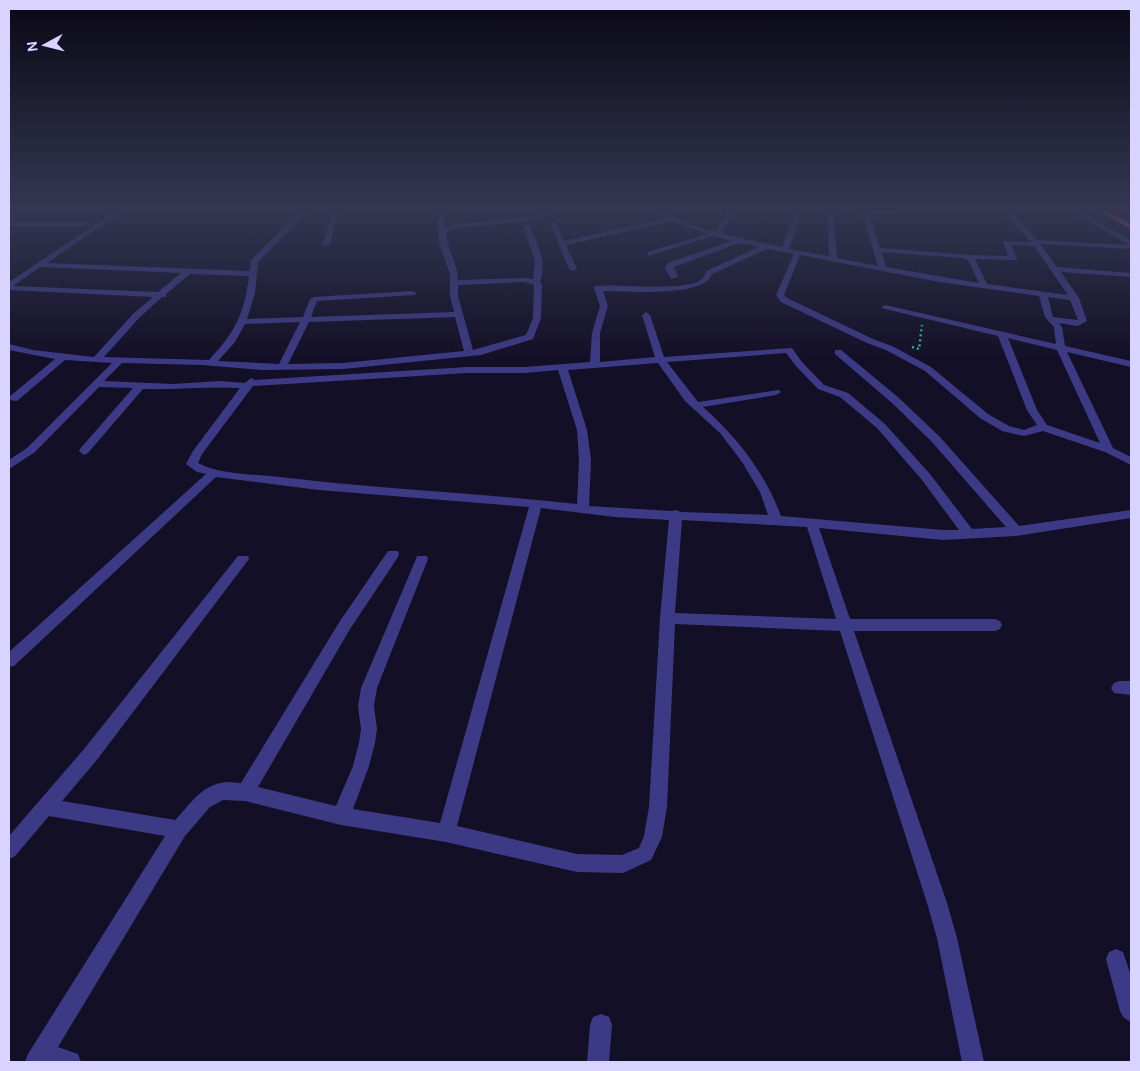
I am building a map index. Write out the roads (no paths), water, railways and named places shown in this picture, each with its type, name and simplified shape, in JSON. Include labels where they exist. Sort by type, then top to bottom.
[{"type":"street","points":[[9,286],[47,260]]},
{"type":"street","points":[[211,362],[232,340],[241,322],[256,260]]},
{"type":"street","points":[[449,260],[454,274],[454,296],[469,353]]},
{"type":"street","points":[[9,347],[64,358],[211,362],[262,367],[343,366],[469,353],[530,337],[536,324],[538,312],[538,285],[536,282],[540,270],[538,260]]},
{"type":"street","points":[[569,260],[573,269]]},
{"type":"street","points":[[674,277],[669,268],[683,260]]},
{"type":"street","points":[[595,365],[596,333],[604,309],[603,298],[598,288],[675,288],[696,285],[707,279],[710,273],[737,260]]},
{"type":"street","points":[[795,260],[780,295],[784,300],[870,341],[889,348],[928,369],[984,416],[1006,429],[1024,433],[1043,427],[1109,450],[1131,461]]},
{"type":"street","points":[[838,260],[940,280],[1075,298]]},
{"type":"street","points":[[881,260],[883,269]]},
{"type":"street","points":[[971,260],[984,286]]},
{"type":"street","points":[[1049,260],[1075,298],[1083,321],[1078,323],[1052,319]]},
{"type":"street","points":[[41,264],[254,274]]},
{"type":"street","points":[[1056,269],[1131,275]]},
{"type":"street","points":[[96,360],[136,316],[163,295],[188,271]]},
{"type":"street","points":[[454,283],[524,280],[536,282]]},
{"type":"street","points":[[9,286],[163,295]]},
{"type":"street","points":[[282,367],[308,319],[314,299],[412,293]]},
{"type":"street","points":[[1043,294],[1048,314],[1058,327],[1061,348],[1109,450]]},
{"type":"street","points":[[885,308],[1131,364]]},
{"type":"street","points":[[241,322],[460,314]]},
{"type":"street","points":[[646,314],[661,360],[682,391],[695,406],[724,431],[746,460],[766,492],[776,520]]},
{"type":"street","points":[[1002,334],[1032,410],[1043,427]]},
{"type":"street","points":[[96,384],[173,386],[249,384],[447,371],[595,365],[789,350],[799,364],[821,387],[844,395],[881,426],[926,477],[969,534]]},
{"type":"street","points":[[838,352],[876,383],[949,453],[1016,531]]},
{"type":"street","points":[[13,399],[64,358]]},
{"type":"street","points":[[9,465],[31,450],[119,360]]},
{"type":"street","points":[[262,367],[197,453],[192,464],[214,473],[319,486],[536,504],[622,514],[676,514],[812,522],[924,534],[1016,531],[1131,514]]},
{"type":"street","points":[[562,367],[582,430],[585,460],[583,510]]},
{"type":"street","points":[[84,451],[141,385]]},
{"type":"street","points":[[695,406],[776,392]]},
{"type":"street","points":[[9,661],[214,473]]},
{"type":"street","points":[[446,833],[536,504]]},
{"type":"street","points":[[70,1062],[39,1058],[179,830],[204,801],[221,791],[245,792],[340,816],[446,833],[576,863],[623,864],[645,854],[654,837],[658,807],[668,618],[676,514]]},
{"type":"street","points":[[812,522],[937,903],[947,938],[973,1062]]},
{"type":"street","points":[[245,792],[345,626],[393,554]]},
{"type":"street","points":[[9,850],[46,808],[243,559]]},
{"type":"street","points":[[340,816],[361,766],[367,743],[369,729],[366,706],[369,688],[422,560]]},
{"type":"street","points":[[668,618],[845,625],[995,625]]},
{"type":"street","points":[[46,808],[179,830]]},
{"type":"street","points":[[1116,959],[1131,1011]]},
{"type":"street","points":[[598,1062],[601,1025]]}]
